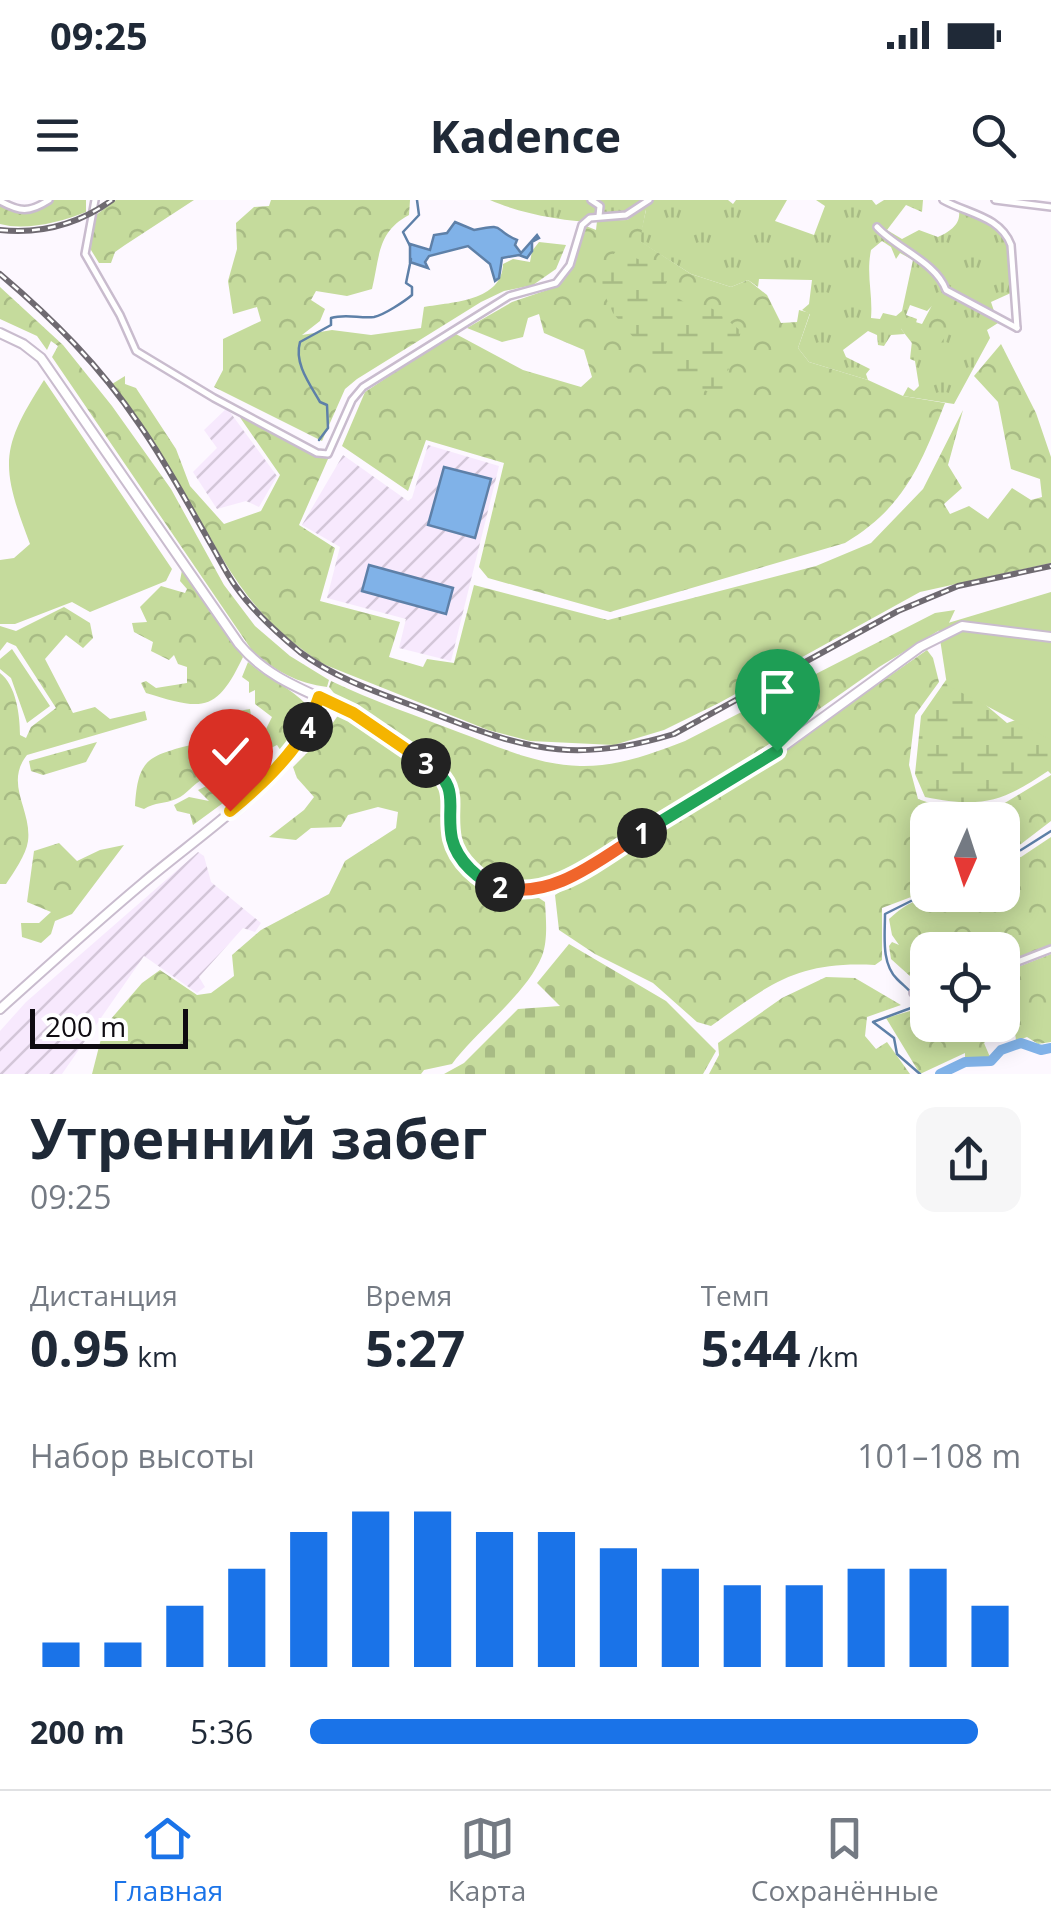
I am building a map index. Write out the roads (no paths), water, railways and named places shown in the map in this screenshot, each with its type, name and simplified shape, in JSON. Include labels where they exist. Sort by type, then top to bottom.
[{"type":"main road","points":[[0,333],[24,344],[46,365],[256,664],[353,713],[437,770],[450,788],[452,839],[464,862],[487,884],[515,891],[550,886],[583,870],[777,751],[920,646],[962,626],[1051,637]]},
{"type":"main road","points":[[0,1010],[264,782],[307,729],[319,697]]},
{"type":"street","points":[[0,201],[20,211],[33,210],[49,200]]},
{"type":"street","points":[[96,200],[85,254],[136,351],[318,454],[328,454],[352,400],[363,386],[510,296],[556,283],[570,265],[582,226],[590,218],[626,215],[649,200]]},
{"type":"street","points":[[591,200],[600,206],[599,216]]},
{"type":"street","points":[[877,226],[888,239],[940,275],[946,290],[1016,328],[1007,234],[999,224],[943,200]]},
{"type":"street","points":[[995,200],[1051,208]]},
{"type":"street","points":[[1020,961],[1051,949]]},
{"type":"water","points":[[455,222],[474,230],[498,228],[517,240],[515,245],[521,253],[537,235],[539,238],[532,242],[527,258],[502,258],[495,281],[490,264],[468,246],[429,256],[425,262],[428,268],[410,262],[410,244],[430,250],[434,235],[447,233]]},
{"type":"water","points":[[444,467],[491,479],[475,538],[428,525]]},
{"type":"water","points":[[369,565],[453,588],[446,614],[362,591]]},
{"type":"waterway","points":[[410,246],[403,232],[419,215],[417,200]]},
{"type":"waterway","points":[[319,440],[328,428],[327,405],[320,402],[304,373],[299,358],[300,342],[331,325],[331,318],[374,317],[409,298],[412,287],[406,283],[411,259]]},
{"type":"waterway","points":[[1020,850],[1051,831]]},
{"type":"waterway","points":[[910,902],[885,914],[885,949],[892,973],[919,1005],[873,1022],[894,1038],[897,1054],[920,1074]]},
{"type":"waterway","points":[[940,1074],[965,1062],[991,1061],[1001,1050],[1021,1043],[1041,1050],[1051,1048]]},
{"type":"railway","points":[[0,230],[59,226],[112,200]]},
{"type":"railway","points":[[0,274],[39,308],[108,382],[167,467],[232,582],[274,629],[316,663],[352,681],[505,739],[584,750],[641,743],[674,734],[898,611],[958,586],[1051,566]]}]
